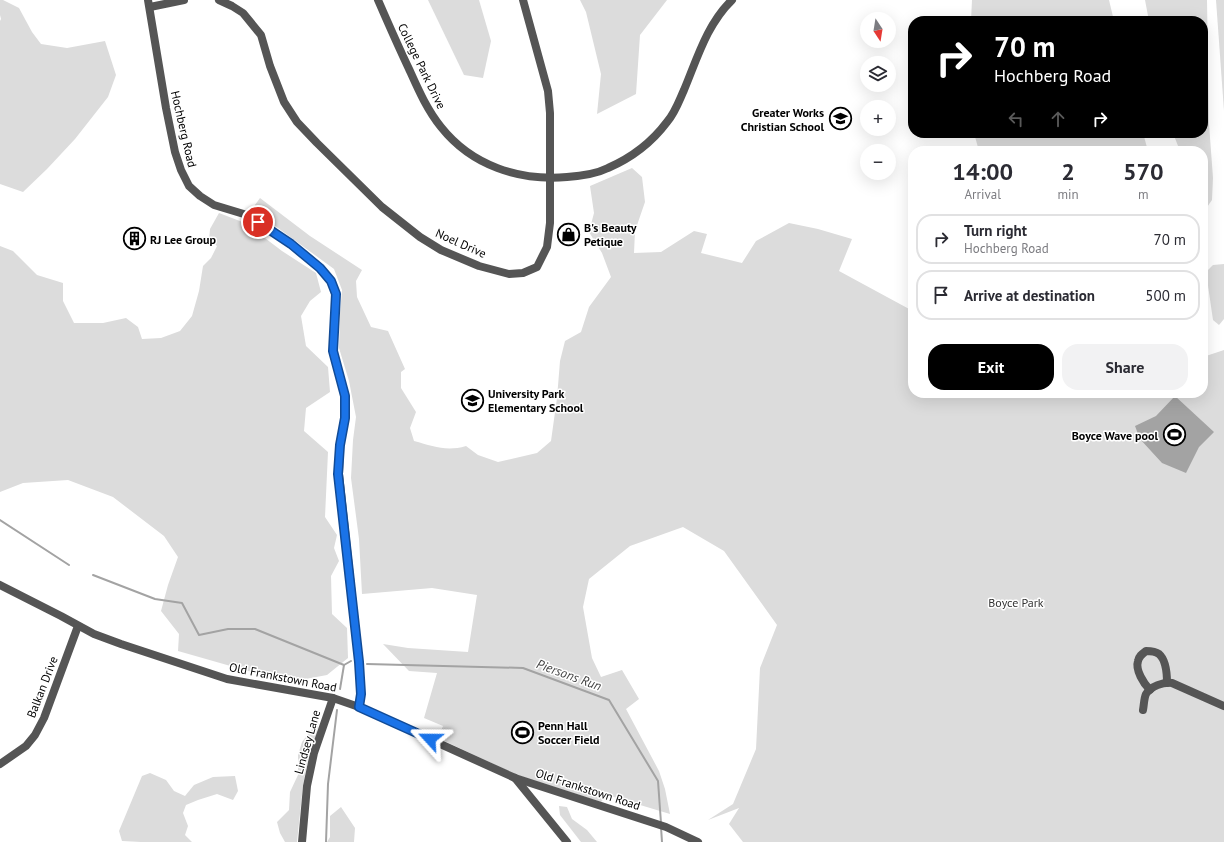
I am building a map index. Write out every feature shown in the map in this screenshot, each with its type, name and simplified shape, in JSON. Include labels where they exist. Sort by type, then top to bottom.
[{"type":"street","points":[[149,3],[184,0]]},
{"type":"street","name":"Noel Drive","points":[[219,0],[243,13],[261,35],[270,66],[284,102],[297,122],[317,144],[382,207],[420,237],[441,250],[479,266],[509,274],[523,273],[537,267],[548,247],[550,223],[550,113],[548,91],[523,0]]},
{"type":"street","name":"College Park Drive","points":[[378,0],[428,108],[437,123],[448,135],[470,154],[494,167],[522,176],[549,178],[581,176],[608,168],[632,155],[656,136],[668,121],[678,104],[707,34],[717,17],[732,0]]},
{"type":"street","name":"Hochberg Road","points":[[149,3],[166,108],[175,152],[181,170],[189,186],[200,196],[214,205],[247,215],[291,244],[320,268],[331,281],[336,294],[333,351],[345,396],[345,418],[340,445],[338,474],[359,662],[361,694],[359,707]]},
{"type":"street","name":"Old Frankstown Road","points":[[0,585],[66,618],[94,634],[121,644],[226,679],[333,698],[359,707],[515,778],[666,827],[698,842]]},
{"type":"street","name":"Balkan Drive","points":[[0,764],[26,746],[35,735],[44,718],[78,626]]},
{"type":"street","points":[[1150,690],[1145,685],[1140,675],[1137,663],[1140,656],[1146,651],[1155,652],[1160,655],[1164,661],[1167,683]]},
{"type":"street","points":[[1143,710],[1146,694],[1154,686],[1167,683],[1172,683],[1224,706]]},
{"type":"street","name":"Lindsey Lane","points":[[302,842],[308,786],[314,753],[333,698]]},
{"type":"street","points":[[515,778],[567,842]]},
{"type":"green space","points":[[0,0],[19,8],[32,32],[41,44],[67,48],[105,41],[116,75],[108,97],[75,139],[23,192],[0,184]]},
{"type":"green space","points":[[428,0],[479,0],[491,41],[483,78],[464,75]]},
{"type":"green space","points":[[580,0],[667,0],[640,35],[636,94],[597,114],[601,74],[586,12]]},
{"type":"green space","points":[[972,0],[1109,0],[1113,16],[971,16]]},
{"type":"green space","points":[[1145,0],[1207,0],[1207,16],[1148,16]]},
{"type":"green space","points":[[1216,0],[1224,0],[1224,111]]},
{"type":"green space","points":[[1208,62],[1209,124],[1213,178],[1212,200],[1208,206],[1208,146],[1178,146],[1175,138],[1208,138]]},
{"type":"green space","points":[[975,138],[1144,138],[1147,146],[978,146]]},
{"type":"green space","name":"Boyce Park","points":[[632,168],[642,177],[645,202],[635,231],[634,253],[661,252],[694,231],[707,234],[701,253],[742,263],[756,241],[789,223],[818,229],[852,239],[839,271],[908,308],[908,398],[1208,398],[1208,355],[1224,350],[1224,842],[743,842],[729,824],[739,808],[708,820],[733,804],[756,749],[760,668],[777,625],[724,551],[683,527],[630,546],[589,579],[583,607],[592,658],[601,677],[622,670],[639,699],[626,709],[659,771],[665,789],[670,814],[607,795],[601,802],[517,775],[438,738],[443,726],[424,718],[437,673],[409,671],[383,644],[408,648],[468,652],[477,595],[432,588],[362,594],[359,539],[351,478],[356,417],[349,381],[339,348],[342,290],[334,269],[252,209],[260,198],[310,236],[362,270],[356,281],[357,297],[371,327],[388,331],[405,369],[401,372],[401,388],[416,412],[410,428],[414,441],[446,448],[459,448],[466,446],[478,455],[498,462],[537,453],[551,441],[560,361],[565,341],[581,332],[589,307],[611,277],[602,253],[589,232],[594,213],[590,186]]},
{"type":"green space","points":[[219,213],[245,223],[282,251],[316,273],[321,292],[310,301],[301,316],[306,346],[328,367],[330,392],[306,408],[304,431],[328,452],[325,517],[337,535],[334,548],[339,561],[331,576],[332,614],[347,628],[348,658],[327,675],[300,680],[248,671],[178,651],[179,634],[161,611],[178,557],[164,536],[113,497],[68,480],[23,483],[0,492],[0,246],[13,251],[37,275],[63,283],[63,301],[74,323],[103,323],[126,318],[138,327],[142,339],[161,338],[180,331],[192,316],[199,291],[203,266],[211,258],[217,246],[209,240],[210,229]]},
{"type":"green space","points":[[1224,264],[1224,319],[1219,325],[1213,320],[1208,286],[1208,270],[1213,265]]},
{"type":"green space","points":[[319,720],[303,785],[297,842],[285,842],[280,833],[277,822],[289,810],[290,792],[298,775],[298,755],[302,742]]},
{"type":"green space","points":[[150,773],[166,780],[174,791],[185,796],[194,785],[213,777],[235,776],[238,791],[233,800],[217,794],[186,805],[183,813],[188,826],[185,835],[192,842],[122,841],[119,831],[142,776]]},
{"type":"green space","points":[[559,806],[567,807],[572,819],[587,830],[597,842],[581,842],[560,815]]},
{"type":"green space","points":[[341,807],[355,828],[354,842],[327,842],[330,837],[330,816]]},
{"type":"shaded area","name":"Boyce Wave pool","points":[[1173,398],[1177,398],[1214,432],[1199,447],[1186,473],[1162,463],[1140,439],[1135,426],[1156,416]]},
{"type":"waterway","name":"Piersons Run","points":[[0,520],[69,565]]},
{"type":"waterway","name":"Piersons Run","points":[[93,575],[155,599],[182,603],[199,635],[228,629],[255,629],[344,665],[351,661]]},
{"type":"waterway","name":"Piersons Run","points":[[367,664],[523,668],[609,700],[658,781],[661,823]]},
{"type":"waterway","points":[[340,689],[344,665]]},
{"type":"waterway","points":[[326,842],[328,784],[337,710]]},
{"type":"waterway","name":"Piersons Run","points":[[661,827],[662,842]]},
{"type":"place","name":"Greater Works Christian School","points":[[840,119]]},
{"type":"place","name":"B's Beauty Petique","points":[[569,234]]},
{"type":"place","name":"RJ Lee Group","points":[[134,239]]},
{"type":"place","name":"University Park Elementary School","points":[[472,400]]},
{"type":"place","name":"Boyce Wave pool","points":[[1174,435]]},
{"type":"place","name":"Penn Hall Soccer Field","points":[[522,732]]},
{"type":"route","points":[[258,222],[291,244],[320,268],[331,281],[336,294],[333,351],[345,396],[345,418],[340,445],[338,474],[359,662],[361,694],[359,707],[430,739]]}]
